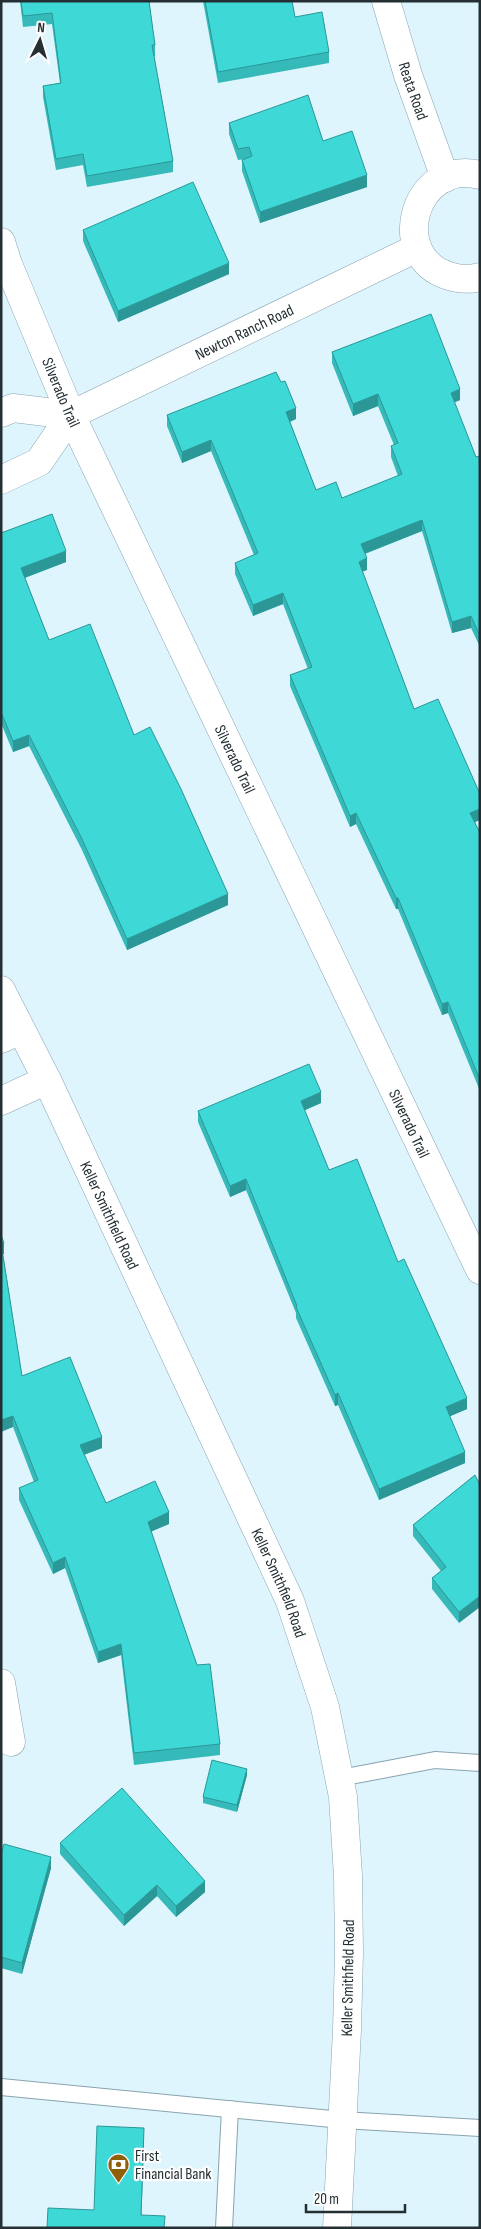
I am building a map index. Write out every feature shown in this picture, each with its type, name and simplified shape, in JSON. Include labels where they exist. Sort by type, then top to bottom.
[{"type":"street","name":"Reata Road","points":[[386,1],[408,75],[445,178]]},
{"type":"street","points":[[480,175],[461,173],[445,178],[431,187],[420,199],[414,215],[413,232],[417,248],[427,262],[441,273],[457,278],[480,277]]},
{"type":"street","name":"Silverado Trail","points":[[1,242],[8,264],[72,415],[480,1270]]},
{"type":"street","name":"Newton Ranch Road","points":[[1,480],[39,462],[72,415],[417,248]]},
{"type":"street","points":[[1,413],[13,408],[72,415]]},
{"type":"street","name":"Keller Smithfield Road","points":[[1,990],[11,1034],[47,1080],[290,1601],[325,1707],[343,1797],[348,1876],[349,1953],[337,2228]]},
{"type":"street","points":[[1,1101],[47,1080]]},
{"type":"street","points":[[1,1683],[11,1742]]},
{"type":"lane","points":[[340,1778],[435,1760],[480,1763]]},
{"type":"lane","points":[[1,2087],[342,2120],[480,2128]]},
{"type":"lane","points":[[224,2228],[230,2109]]},
{"type":"building","points":[[21,1],[149,1],[155,45],[152,45],[173,161],[87,176],[83,154],[56,159],[43,86],[61,83],[52,13],[23,16]]},
{"type":"building","points":[[205,1],[292,1],[295,17],[322,12],[329,52],[218,72]]},
{"type":"building","points":[[308,95],[323,141],[352,131],[367,175],[260,212],[242,160],[252,156],[249,147],[238,149],[229,123]]},
{"type":"building","points":[[193,182],[229,263],[118,311],[83,230]]},
{"type":"building","points":[[431,314],[460,389],[451,393],[476,457],[480,456],[480,636],[471,616],[452,622],[422,520],[361,544],[367,558],[359,562],[414,709],[438,699],[480,794],[480,809],[470,813],[480,833],[480,1080],[448,1002],[442,1004],[398,898],[396,898],[356,813],[350,816],[290,675],[312,667],[283,593],[253,605],[235,563],[258,553],[211,440],[182,452],[167,415],[276,372],[281,382],[285,381],[296,408],[286,412],[316,490],[336,482],[342,498],[402,474],[391,446],[398,443],[378,394],[353,404],[332,352]]},
{"type":"building","points":[[52,514],[66,551],[21,568],[49,640],[90,624],[134,735],[150,727],[181,789],[228,894],[127,939],[82,839],[29,735],[13,741],[1,712],[1,533]]},
{"type":"building","points":[[309,1064],[321,1092],[301,1101],[329,1170],[357,1159],[398,1262],[404,1259],[467,1398],[446,1407],[465,1452],[379,1489],[338,1393],[335,1395],[296,1307],[246,1179],[230,1186],[198,1111]]},
{"type":"building","points":[[1,1243],[22,1376],[70,1357],[102,1437],[80,1445],[106,1503],[155,1481],[169,1512],[148,1522],[197,1665],[210,1664],[220,1744],[134,1753],[121,1644],[98,1652],[65,1557],[53,1563],[19,1488],[38,1480],[13,1416],[1,1420]]},
{"type":"building","points":[[475,1475],[480,1485],[480,1596],[459,1612],[432,1578],[446,1567],[413,1525]]},
{"type":"building","points":[[212,1760],[247,1769],[237,1805],[203,1797]]},
{"type":"building","points":[[122,1788],[205,1881],[176,1906],[157,1885],[124,1915],[60,1843]]},
{"type":"building","points":[[4,1844],[51,1857],[22,1963],[1,1957],[1,1854]]},
{"type":"building","name":"First Financial Bank","points":[[97,2126],[144,2128],[141,2215],[165,2216],[164,2228],[47,2228],[48,2208],[94,2210]]},
{"type":"place","name":"First Financial Bank","points":[[119,2183]]}]
